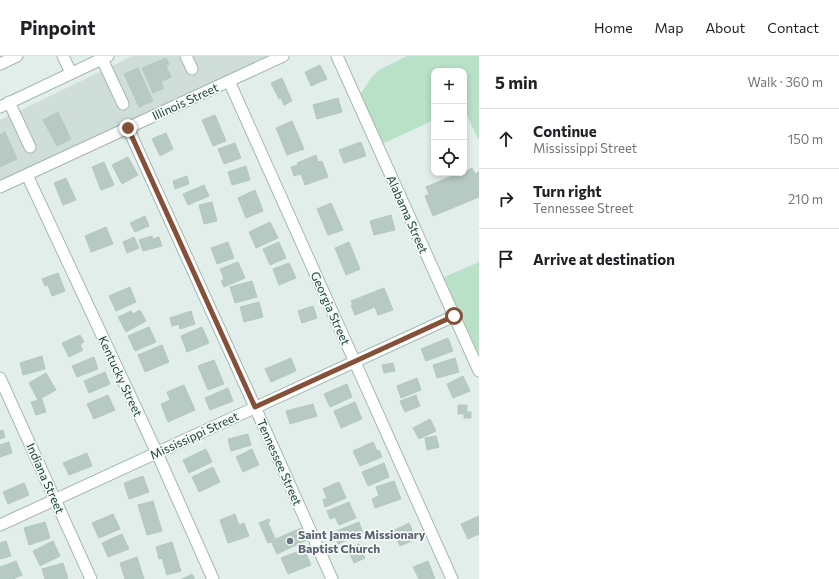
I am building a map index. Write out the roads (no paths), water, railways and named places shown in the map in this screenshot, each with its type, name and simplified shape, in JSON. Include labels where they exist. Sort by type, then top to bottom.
[{"type":"street","points":[[0,64],[16,56]]},
{"type":"street","points":[[63,56],[71,73]]},
{"type":"street","points":[[186,56],[192,69]]},
{"type":"street","name":"Illinois Street","points":[[0,187],[283,56]]},
{"type":"street","name":"Alabama Street","points":[[337,56],[479,371]]},
{"type":"street","points":[[30,147],[4,104],[105,57],[123,104]]},
{"type":"street","name":"Georgia Street","points":[[228,81],[452,579]]},
{"type":"street","name":"Tennessee Street","points":[[128,128],[332,579]]},
{"type":"street","name":"Kentucky Street","points":[[27,175],[157,453],[213,579]]},
{"type":"street","name":"Mississippi Street","points":[[0,525],[454,316]]},
{"type":"street","name":"Indiana Street","points":[[0,378],[91,579]]},
{"type":"place","name":"Saint James Missionary Baptist Church","points":[[290,541]]}]
